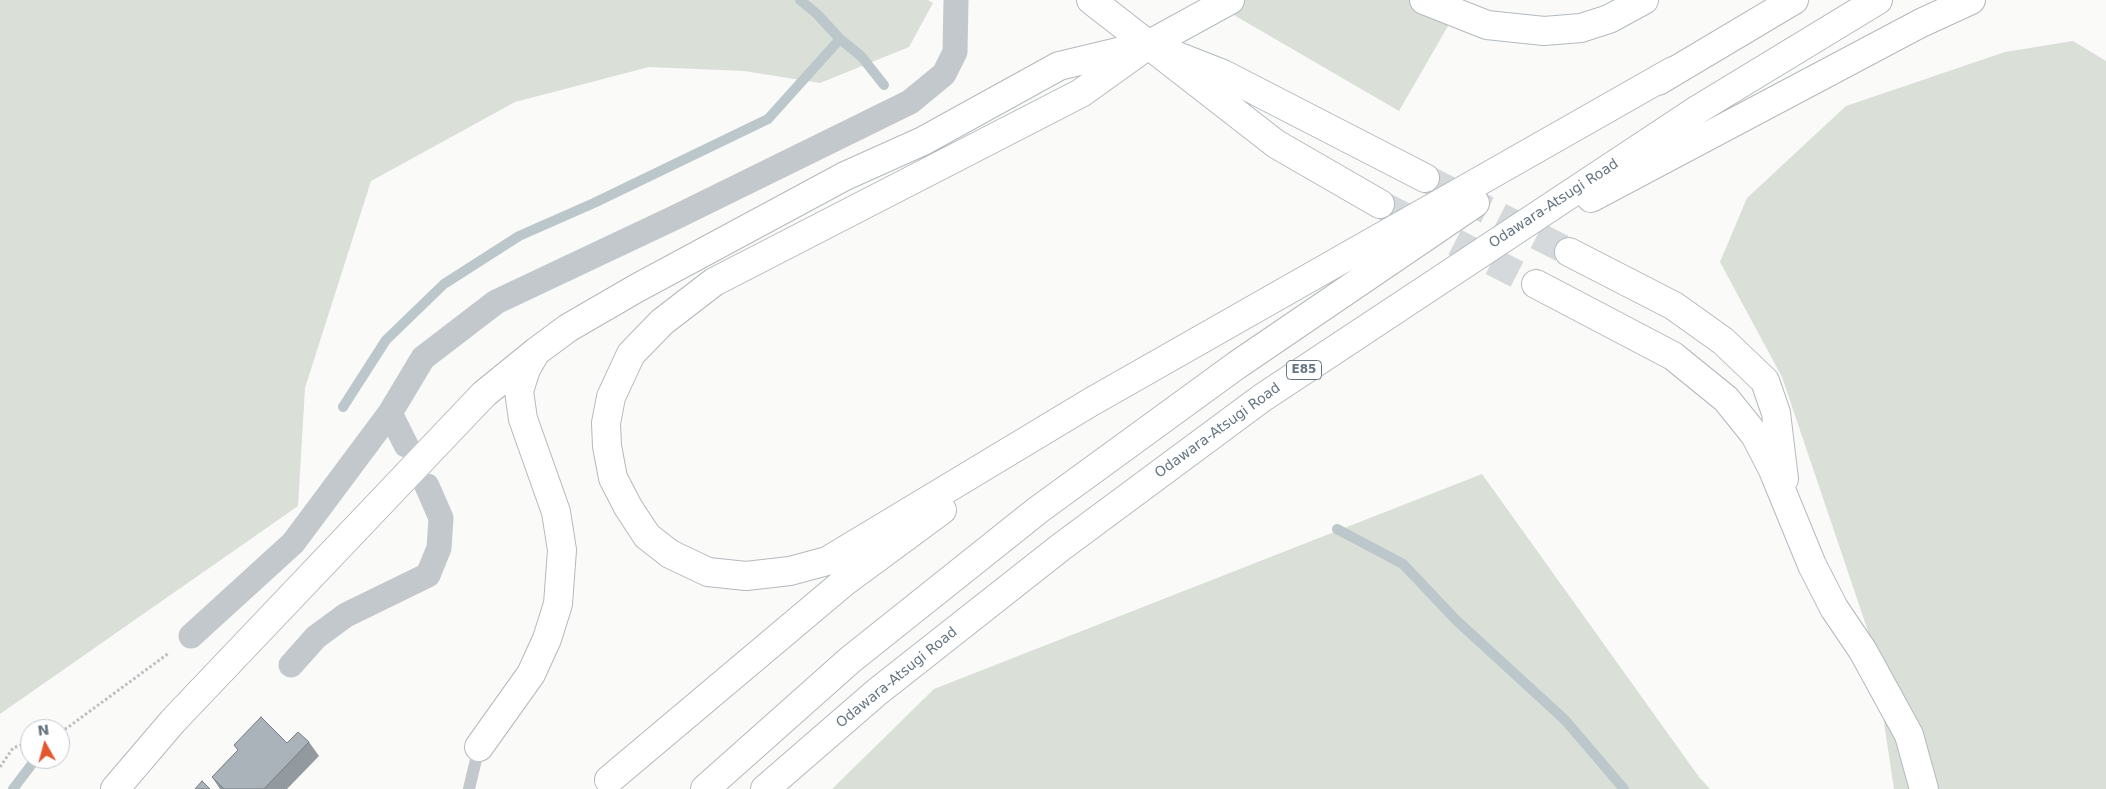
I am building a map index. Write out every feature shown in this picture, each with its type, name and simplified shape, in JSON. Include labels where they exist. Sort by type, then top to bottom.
[{"type":"main road","points":[[1091,0],[1276,144],[1380,204]]},
{"type":"main road","points":[[1230,0],[1148,45],[1080,93],[714,282],[662,322],[631,354],[611,397],[606,423],[607,446],[613,478],[628,507],[648,536],[670,554],[708,572],[746,576],[790,571],[826,561],[1091,402],[1673,71],[1794,0]]},
{"type":"main road","points":[[1424,0],[1487,25],[1544,31],[1581,28],[1609,19],[1644,0]]},
{"type":"main road","name":"Odawara-Atsugi Road","points":[[765,789],[877,692],[1061,547],[1262,398],[1442,277],[1697,110],[1878,0]]},
{"type":"main road","points":[[1442,277],[1921,23],[1971,0]]},
{"type":"main road","points":[[115,789],[173,721],[484,394],[536,351],[568,328],[645,283],[844,176],[923,140],[1059,66],[1148,45],[1223,74],[1424,178]]},
{"type":"main road","points":[[705,789],[850,660],[1038,510],[1237,365],[1673,71]]},
{"type":"main road","points":[[1569,252],[1674,306],[1723,341],[1765,381],[1776,413],[1786,503]]},
{"type":"main road","points":[[1536,284],[1673,356],[1726,399],[1755,435],[1773,470],[1812,565],[1834,608],[1867,659],[1909,735],[1924,789]]},
{"type":"main road","points":[[480,746],[530,674],[547,639],[558,604],[562,550],[556,512],[523,419],[519,391],[526,370],[536,351]]},
{"type":"main road","points":[[609,780],[843,583],[1091,402]]},
{"type":"street","points":[[191,636],[293,543],[390,414],[423,358],[496,302],[676,217],[910,102],[944,74],[955,52],[956,0]]},
{"type":"street","points":[[390,414],[406,445]]},
{"type":"street","points":[[291,665],[316,637],[346,616],[428,575],[438,548],[441,518],[427,486]]},
{"type":"lane","points":[[469,789],[480,746]]},
{"type":"path","points":[[70,725],[191,636]]},
{"type":"path","points":[[0,767],[13,748],[20,746]]},
{"type":"shaded area","points":[[0,0],[928,0],[933,3],[909,47],[820,83],[744,71],[649,67],[515,102],[371,181],[305,388],[298,506],[0,714]]},
{"type":"shaded area","points":[[1208,0],[1463,0],[1399,111]]},
{"type":"shaded area","points":[[2073,41],[2106,61],[2106,789],[1894,789],[1872,643],[1782,377],[1720,262],[1747,198],[1846,106],[2005,52]]},
{"type":"shaded area","points":[[1482,474],[1699,777],[1710,789],[832,789],[934,689]]},
{"type":"building","points":[[261,717],[287,743],[298,732],[309,742],[264,789],[224,789],[212,777],[238,750],[234,745]]},
{"type":"building","points":[[202,781],[210,789],[195,789]]},
{"type":"waterway","points":[[800,0],[817,14],[840,39],[861,56],[884,85]]},
{"type":"waterway","points":[[343,407],[386,340],[444,284],[519,236],[594,203],[768,119],[840,39]]},
{"type":"waterway","points":[[1337,529],[1403,564],[1456,620],[1565,720],[1624,789]]},
{"type":"waterway","points":[[13,789],[28,769]]},
{"type":"tunnel","points":[[1425,178],[1569,252]]},
{"type":"tunnel","points":[[1380,204],[1536,284]]}]
